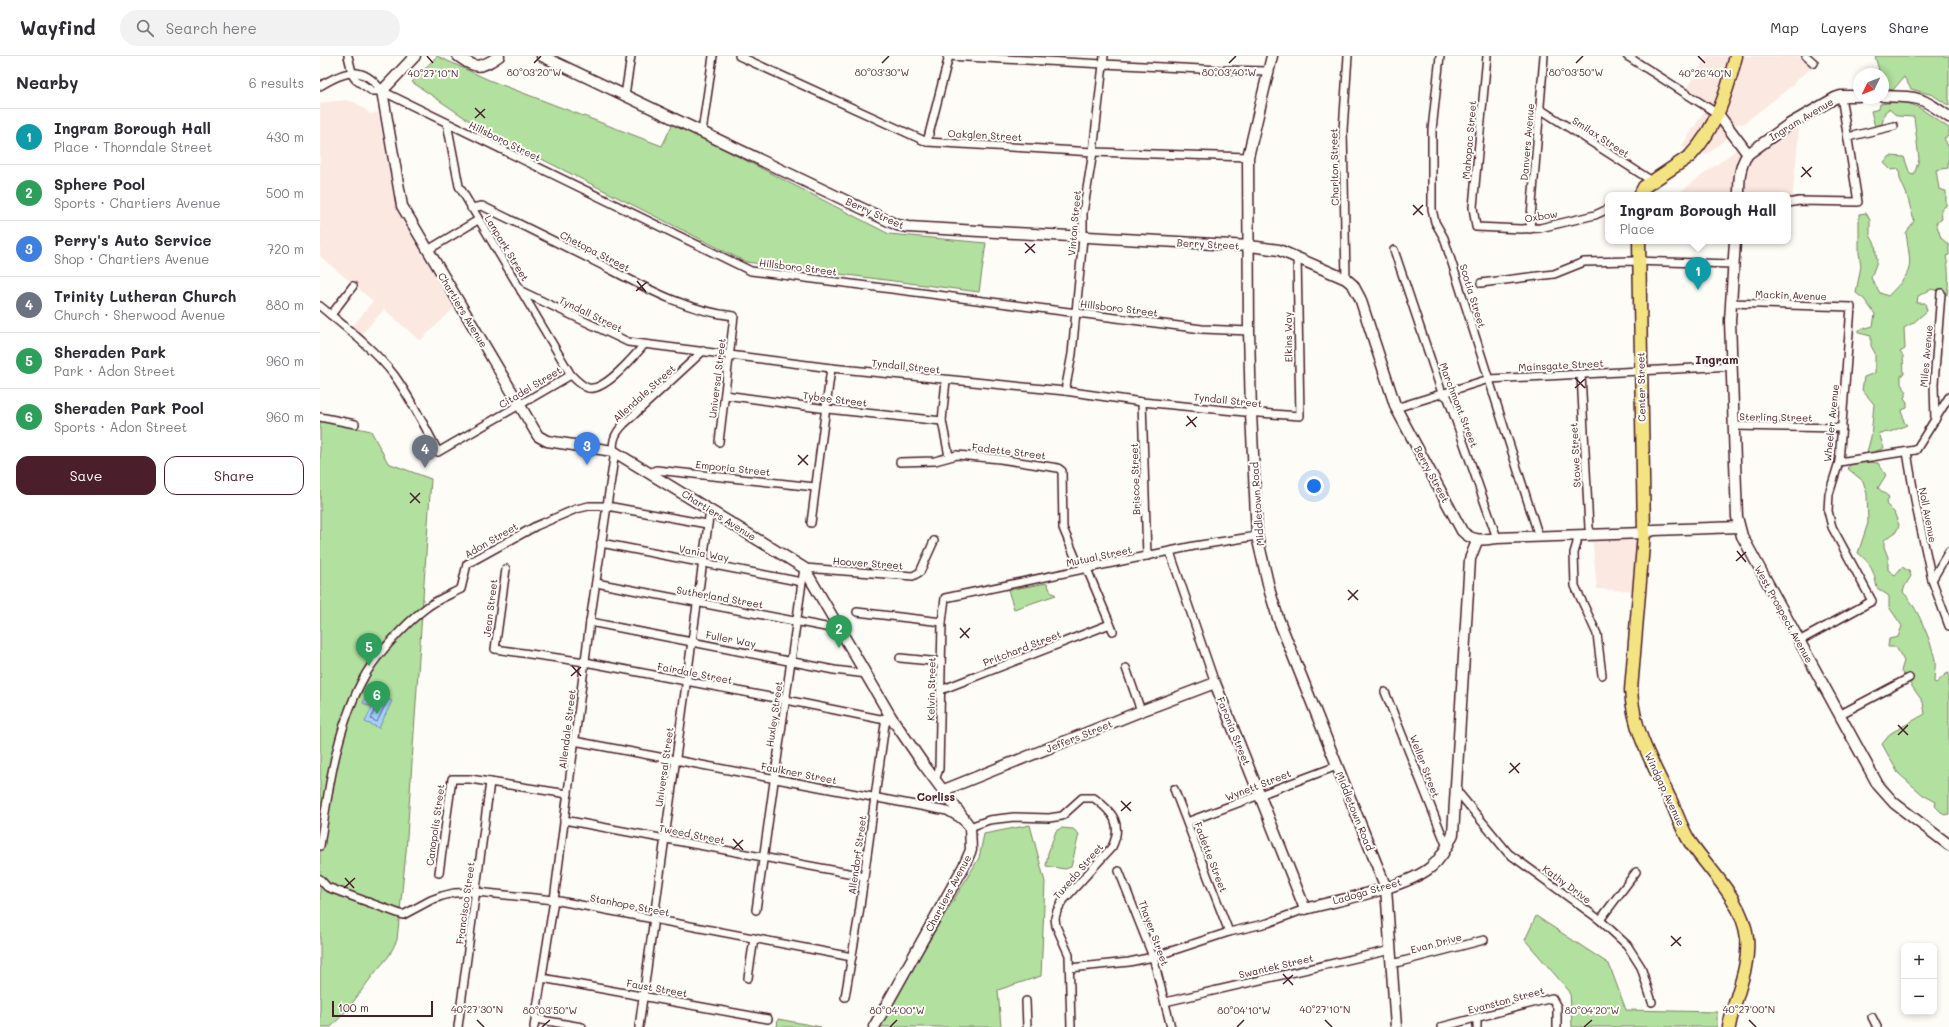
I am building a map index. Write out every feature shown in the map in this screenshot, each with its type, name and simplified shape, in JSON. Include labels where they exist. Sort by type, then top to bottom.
[{"type":"main road","points":[[1640,192],[1644,186],[1690,156],[1718,114],[1736,56]]},
{"type":"main road","name":"Center Street","points":[[1639,244],[1644,533]]},
{"type":"main road","name":"Windgap Avenue","points":[[1644,533],[1631,690],[1632,708],[1639,734],[1689,840],[1731,898],[1742,917],[1747,937],[1747,952],[1743,974],[1729,1027]]},
{"type":"street","points":[[320,86],[339,75],[352,72],[348,56]]},
{"type":"street","points":[[382,91],[415,56]]},
{"type":"street","points":[[458,56],[471,66],[477,67],[485,65],[497,57]]},
{"type":"street","name":"Berry Street","points":[[542,56],[898,225],[908,227],[1083,238],[1250,246],[1279,250],[1346,279],[1353,285],[1360,298],[1396,408],[1462,531],[1477,541]]},
{"type":"street","points":[[625,95],[631,56]]},
{"type":"street","points":[[702,132],[713,56]]},
{"type":"street","name":"Oakglen Street","points":[[740,56],[927,142],[1093,152],[1248,157]]},
{"type":"street","points":[[927,142],[948,56],[1103,60],[1268,71]]},
{"type":"street","name":"Middletown Road","points":[[1272,56],[1248,157],[1250,246],[1249,331],[1257,536],[1270,592],[1278,618],[1386,888],[1396,1027]]},
{"type":"street","name":"Charlton Street","points":[[1346,279],[1343,130],[1348,56]]},
{"type":"street","name":"Scotia Street","points":[[1440,56],[1432,130],[1432,208],[1435,222],[1444,238],[1538,537]]},
{"type":"street","name":"Mahopac Street","points":[[1476,227],[1473,207],[1487,56]]},
{"type":"street","name":"Danvers Avenue","points":[[1530,229],[1544,56]]},
{"type":"street","points":[[1628,56],[1718,114],[1745,150],[1740,172],[1739,192]]},
{"type":"street","points":[[1806,56],[1814,63]]},
{"type":"street","name":"Vinton Street","points":[[1065,391],[1072,354],[1083,238],[1083,213],[1093,152],[1103,60]]},
{"type":"street","name":"Hillsboro Street","points":[[352,72],[358,72],[364,75],[377,84],[382,91],[751,271],[1202,329],[1249,331]]},
{"type":"street","name":"Chartiers Avenue","points":[[382,91],[402,206],[538,436],[546,441],[613,451],[804,568],[891,717],[970,827],[971,850],[964,866],[874,1027]]},
{"type":"street","points":[[1791,202],[1799,201],[1858,202],[1841,96]]},
{"type":"street","name":"Ingram Avenue","points":[[1745,150],[1841,96],[1853,96]]},
{"type":"street","points":[[1889,96],[1920,98],[1929,102],[1949,117]]},
{"type":"street","name":"Smilax Street","points":[[1540,109],[1652,181]]},
{"type":"street","name":"Lanpark Street","points":[[447,123],[459,186],[571,374]]},
{"type":"street","points":[[1848,137],[1894,126]]},
{"type":"street","name":"Chetopa Street","points":[[471,208],[482,206],[644,287],[679,302],[711,313],[734,316]]},
{"type":"street","name":"Oxbow","points":[[1476,227],[1530,229],[1595,215],[1605,211]]},
{"type":"street","points":[[428,250],[478,220]]},
{"type":"street","name":"West Prospect Avenue","points":[[1735,244],[1730,303],[1739,527],[1742,536],[1867,768],[1885,794],[1949,845]]},
{"type":"street","name":"Marchmont Street","points":[[1394,250],[1442,393],[1448,398],[1496,538]]},
{"type":"street","name":"Elkins Way","points":[[1297,257],[1300,416]]},
{"type":"street","points":[[1481,283],[1554,274],[1584,262],[1732,264]]},
{"type":"street","points":[[320,306],[331,314],[353,286]]},
{"type":"street","name":"Tyndall Street","points":[[521,291],[628,342],[644,345],[730,354],[831,368],[1065,391],[1142,402],[1251,413],[1300,416]]},
{"type":"street","name":"Miles Avenue","points":[[1935,420],[1934,384],[1941,293]]},
{"type":"street","name":"Mackin Avenue","points":[[1730,303],[1851,307]]},
{"type":"street","name":"Wheeler Avenue","points":[[1799,641],[1872,601],[1832,527],[1828,511],[1829,494],[1839,462],[1851,307]]},
{"type":"street","name":"Citadel Street","points":[[331,314],[394,376],[426,427],[438,452],[571,374],[588,388],[594,388],[608,381],[644,345]]},
{"type":"street","name":"Universal Street","points":[[719,442],[734,316]]},
{"type":"street","name":"Allendale Street","points":[[534,1027],[554,900],[590,622],[614,458],[612,443],[617,431],[703,351]]},
{"type":"street","name":"Mainsgate Street","points":[[1396,408],[1489,379],[1732,366]]},
{"type":"street","points":[[811,523],[827,409],[831,368]]},
{"type":"street","name":"Stowe Street","points":[[1581,374],[1589,528],[1592,535]]},
{"type":"street","points":[[900,462],[935,461],[949,456],[942,421],[946,380]]},
{"type":"street","name":"Tybee Street","points":[[725,395],[827,409],[942,421]]},
{"type":"street","points":[[1839,462],[1916,450],[1949,397]]},
{"type":"street","name":"Briscoe Street","points":[[1142,402],[1147,556]]},
{"type":"street","points":[[320,417],[355,424]]},
{"type":"street","name":"Sterling Street","points":[[1734,426],[1842,428]]},
{"type":"street","name":"Noll Avenue","points":[[1907,452],[1916,506],[1932,580],[1949,626]]},
{"type":"street","name":"Fadette Street","points":[[949,456],[957,455],[1000,459],[1052,466],[1062,471],[1063,528],[1076,559],[1087,568],[1112,627]]},
{"type":"street","name":"Emporia Street","points":[[650,473],[656,470],[815,487]]},
{"type":"street","name":"Adon Street","points":[[320,846],[329,789],[349,709],[362,679],[410,622],[427,607],[461,589],[467,564],[508,541],[576,509],[589,506],[607,506],[707,524]]},
{"type":"street","name":"Universal Street","points":[[639,1027],[696,603],[710,510]]},
{"type":"street","points":[[1477,541],[1496,538],[1644,533],[1654,530],[1739,527]]},
{"type":"street","points":[[1577,535],[1577,543],[1574,553],[1575,586],[1597,634],[1602,675]]},
{"type":"street","name":"Mutual Street","points":[[945,598],[1194,546],[1257,536]]},
{"type":"street","name":"Hoover Street","points":[[804,568],[913,576],[920,572],[934,541]]},
{"type":"street","name":"Ladoga Street","points":[[1070,968],[1129,962],[1153,957],[1229,932],[1268,923],[1305,908],[1386,888],[1418,876],[1432,867],[1447,847],[1453,834],[1457,791],[1470,559],[1477,541]]},
{"type":"street","name":"Vania Way","points":[[601,543],[802,582]]},
{"type":"street","points":[[1932,580],[1949,551]]},
{"type":"street","name":"Faronia Street","points":[[1170,552],[1215,683],[1305,908]]},
{"type":"street","name":"Huxley Street","points":[[756,910],[804,568]]},
{"type":"street","name":"Jean Street","points":[[495,649],[506,569]]},
{"type":"street","name":"Sutherland Street","points":[[596,583],[841,630]]},
{"type":"street","name":"Kelvin Street","points":[[935,780],[939,769],[942,622],[945,598]]},
{"type":"street","points":[[858,612],[942,622]]},
{"type":"street","name":"Fuller Way","points":[[590,622],[791,661],[867,674]]},
{"type":"street","name":"Pritchard Street","points":[[941,690],[1112,627]]},
{"type":"street","name":"Fairdale Street","points":[[495,649],[585,662],[880,719],[891,717]]},
{"type":"street","points":[[900,658],[941,662]]},
{"type":"street","points":[[1126,668],[1141,711]]},
{"type":"street","points":[[1839,715],[1909,678]]},
{"type":"street","name":"Jeffers Street","points":[[944,790],[1215,683]]},
{"type":"street","name":"Weller Street","points":[[1385,692],[1447,847]]},
{"type":"street","name":"Allendorf Street","points":[[845,997],[864,876],[885,724],[891,717]]},
{"type":"street","name":"Faulkner Street","points":[[574,741],[676,759],[947,812],[959,818],[970,827]]},
{"type":"street","name":"Wynett Street","points":[[1187,822],[1337,766]]},
{"type":"street","name":"Canopolis Street","points":[[439,873],[452,779],[490,782]]},
{"type":"street","points":[[490,782],[568,794]]},
{"type":"street","name":"Francisco Street","points":[[458,1027],[477,892],[490,782]]},
{"type":"street","name":"Fadette Street","points":[[1174,789],[1229,932]]},
{"type":"street","name":"Kathy Drive","points":[[1457,791],[1508,853],[1600,920],[1627,945],[1641,968],[1652,1002]]},
{"type":"street","name":"Tuxedo Street","points":[[970,827],[989,820],[1014,817],[1049,818],[1062,816],[1082,798],[1094,798],[1114,817],[1117,825],[1117,837],[1112,847],[1062,902],[1056,911],[1056,926],[1069,955],[1070,1027]]},
{"type":"street","name":"Tweed Street","points":[[564,820],[864,876]]},
{"type":"street","name":"Thayer Street","points":[[1119,871],[1153,957],[1171,1027]]},
{"type":"street","points":[[1600,920],[1636,872]]},
{"type":"street","name":"Stanhope Street","points":[[320,879],[327,887],[389,909],[400,916],[407,914],[431,900],[442,896],[454,893],[477,892],[554,900],[852,957]]},
{"type":"street","points":[[748,978],[754,938]]},
{"type":"street","name":"Evan Drive","points":[[1392,964],[1484,940]]},
{"type":"street","name":"Swantek Street","points":[[1165,1002],[1391,950]]},
{"type":"street","name":"Faust Street","points":[[542,978],[768,1019]]},
{"type":"street","name":"Evanston Street","points":[[1441,1027],[1552,998],[1557,1007],[1557,1027]]},
{"type":"street","points":[[1026,1001],[1027,1027]]},
{"type":"street","points":[[1872,1017],[1877,1027]]},
{"type":"street","points":[[536,1019],[582,1027]]},
{"type":"street","points":[[1476,1019],[1477,1027]]},
{"type":"shaded area","points":[[1707,56],[1806,56],[1814,63],[1813,67],[1795,81],[1793,85],[1743,124],[1739,123],[1728,129],[1727,138],[1706,155],[1696,150],[1693,153],[1682,146],[1707,107],[1684,92]]},
{"type":"shaded area","points":[[345,100],[354,102],[370,114],[378,112],[396,209],[454,308],[420,341],[384,309],[362,334],[353,326],[373,301],[320,256],[320,103]]},
{"type":"shaded area","points":[[1796,121],[1799,131],[1792,202],[1791,192],[1680,192],[1736,150],[1742,147],[1747,154]]},
{"type":"shaded area","points":[[1644,533],[1639,591],[1597,589],[1592,535]]},
{"type":"green space","points":[[437,56],[489,80],[662,146],[673,123],[889,234],[986,243],[979,292],[746,262],[480,128],[412,82]]},
{"type":"green space","points":[[1875,56],[1949,56],[1949,106],[1933,95],[1911,89],[1904,77],[1893,90],[1889,89],[1889,68],[1878,68]]},
{"type":"green space","points":[[1904,101],[1920,108],[1949,128],[1949,136],[1944,138],[1949,148],[1948,168],[1936,170],[1939,189],[1946,191],[1946,206],[1941,209],[1942,219],[1936,223],[1941,238],[1949,245],[1949,255],[1946,256],[1948,286],[1947,295],[1932,289],[1918,296],[1917,303],[1925,303],[1927,311],[1913,323],[1904,328],[1905,349],[1900,352],[1903,356],[1904,374],[1901,376],[1901,384],[1907,392],[1904,398],[1907,402],[1907,408],[1902,410],[1904,422],[1907,425],[1890,432],[1879,433],[1884,448],[1872,453],[1867,452],[1871,437],[1874,404],[1862,390],[1864,377],[1875,373],[1875,353],[1871,346],[1871,336],[1859,333],[1859,330],[1873,326],[1875,314],[1864,299],[1856,293],[1861,266],[1859,253],[1859,214],[1866,213],[1870,220],[1870,235],[1875,244],[1877,261],[1871,278],[1880,293],[1888,296],[1907,274],[1910,262],[1906,233],[1914,221],[1907,195],[1900,179],[1899,169],[1891,170],[1884,163],[1890,156],[1904,157],[1910,174],[1914,175],[1919,159],[1914,117],[1897,116],[1889,109],[1885,112],[1882,124],[1875,127],[1871,111],[1879,109],[1880,104]]},
{"type":"green space","points":[[320,420],[371,431],[388,463],[431,479],[406,852],[397,940],[389,956],[348,1009],[331,1027],[320,1027]]},
{"type":"green space","points":[[1853,463],[1878,463],[1886,475],[1878,488],[1889,497],[1886,504],[1894,512],[1899,525],[1896,532],[1884,540],[1884,547],[1888,557],[1888,570],[1895,575],[1902,567],[1909,571],[1911,576],[1903,592],[1918,614],[1931,644],[1935,663],[1934,682],[1936,683],[1949,673],[1949,814],[1944,815],[1935,806],[1936,802],[1923,795],[1898,773],[1882,744],[1891,733],[1925,714],[1923,702],[1901,671],[1904,661],[1896,647],[1888,647],[1889,639],[1898,637],[1902,626],[1889,607],[1889,596],[1877,588],[1875,577],[1871,568],[1866,560],[1858,553],[1868,523],[1867,494],[1863,481],[1847,468]]},
{"type":"green space","points":[[1047,583],[1051,592],[1056,595],[1014,609],[1008,590]]},
{"type":"green space","points":[[1030,825],[1045,882],[1041,976],[998,990],[1001,1027],[877,1027],[979,858],[984,834]]},
{"type":"green space","points":[[1061,828],[1073,829],[1079,834],[1071,867],[1065,869],[1046,866],[1048,853],[1056,831]]},
{"type":"green space","points":[[1536,916],[1609,964],[1626,1010],[1717,1012],[1717,1027],[1572,1027],[1570,992],[1525,940]]},
{"type":"green space","points":[[778,1019],[821,1027],[777,1027]]},
{"type":"water","points":[[369,690],[392,701],[379,728],[365,722],[372,707],[363,703]]},
{"type":"place","name":"Ingram Borough Hall","points":[[1698,290]]},
{"type":"place","name":"Perry's Auto Service","points":[[587,465]]},
{"type":"place","name":"Trinity Lutheran Church","points":[[425,468]]},
{"type":"place","name":"Sphere Pool","points":[[839,648]]},
{"type":"place","name":"Sheraden Park","points":[[369,666]]},
{"type":"place","name":"Sheraden Park Pool","points":[[377,714]]},
{"type":"district","name":"Ingram","points":[[1717,359]]},
{"type":"district","name":"Corliss","points":[[936,796]]}]
